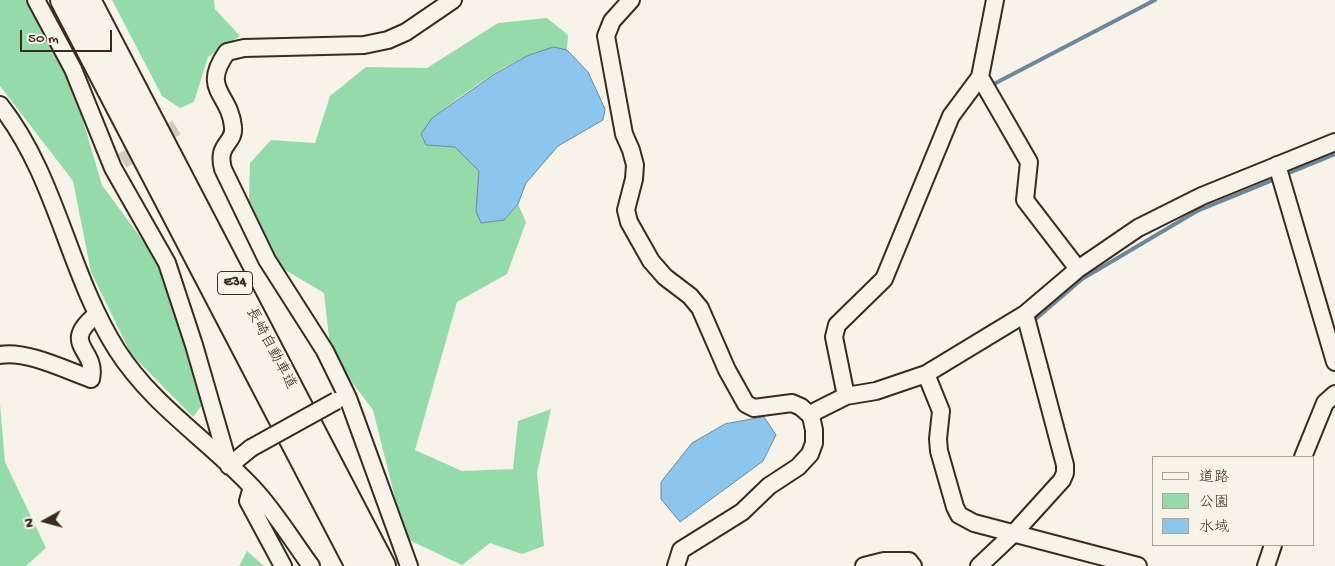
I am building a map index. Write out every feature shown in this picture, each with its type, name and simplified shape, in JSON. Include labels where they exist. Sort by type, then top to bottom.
[{"type":"highway","name":"長崎自動車道","points":[[63,0],[358,566]]},
{"type":"highway","name":"長崎自動車道","points":[[88,0],[383,566]]},
{"type":"street","points":[[36,0],[73,69],[117,165],[167,263],[194,345],[229,466]]},
{"type":"street","points":[[422,566],[407,560],[342,400],[325,351],[267,260],[223,169],[220,158],[222,149],[231,138],[234,129],[231,117],[216,86],[215,74],[227,52],[244,48],[364,45],[388,40],[406,32],[453,0]]},
{"type":"street","points":[[631,0],[612,20],[606,36],[624,134],[632,150],[635,165],[634,179],[626,210],[629,222],[651,261],[665,277],[690,296],[700,308],[727,370],[746,404],[754,408],[792,403],[801,407],[811,416],[814,443],[810,454],[798,467],[769,486],[742,512],[681,550],[676,566]]},
{"type":"street","points":[[846,396],[834,337],[837,325],[884,279],[951,116],[980,77],[994,0]]},
{"type":"street","points":[[980,77],[1028,162],[1025,200],[1078,268]]},
{"type":"street","points":[[0,105],[21,132],[38,166],[96,316],[118,352],[150,393],[252,487],[311,566]]},
{"type":"street","points":[[811,416],[816,411],[846,396],[876,391],[926,374],[1025,314],[1078,268],[1138,228],[1202,196],[1335,142]]},
{"type":"street","points":[[1277,165],[1335,362]]},
{"type":"street","points":[[979,566],[1014,533],[1062,480],[1065,473],[1065,465],[1025,314]]},
{"type":"street","points":[[0,355],[8,353],[26,356],[91,379],[93,369],[80,344],[80,334],[84,325],[96,316]]},
{"type":"street","points":[[926,374],[941,411],[938,439],[939,451],[959,515],[974,523],[1138,566]]},
{"type":"street","points":[[1303,456],[1325,403],[1335,394]]},
{"type":"street","points":[[229,466],[251,448],[342,400]]},
{"type":"street","points":[[252,487],[248,501],[283,566]]},
{"type":"street","points":[[1266,566],[1273,546]]},
{"type":"street","points":[[864,566],[884,561],[909,561],[913,566]]},
{"type":"green space","points":[[0,0],[26,0],[73,87],[102,185],[160,264],[202,405],[193,417],[131,354],[91,272],[73,181],[0,86]]},
{"type":"green space","points":[[112,0],[214,0],[215,9],[240,36],[208,57],[194,102],[180,108],[162,96]]},
{"type":"green space","points":[[547,18],[568,35],[567,50],[551,50],[533,54],[496,72],[478,84],[432,118],[426,145],[455,147],[479,171],[476,211],[504,220],[518,204],[526,222],[507,274],[457,302],[415,450],[462,471],[513,469],[518,421],[551,409],[537,473],[544,546],[522,554],[490,543],[462,565],[405,538],[373,410],[331,355],[324,293],[280,267],[249,200],[250,163],[271,140],[315,143],[330,96],[366,67],[427,68],[498,23]]},
{"type":"green space","points":[[0,404],[5,462],[46,548],[26,566],[0,566]]},
{"type":"green space","points":[[247,551],[264,566],[239,566]]},
{"type":"water","points":[[554,47],[567,50],[588,72],[605,109],[603,120],[558,146],[526,183],[518,204],[504,220],[481,223],[476,211],[479,171],[455,147],[426,145],[421,134],[432,118],[493,75],[527,56]]},
{"type":"water","points":[[764,417],[776,435],[763,461],[680,522],[661,499],[661,482],[692,443],[725,424]]},
{"type":"waterway","points":[[990,86],[1155,0]]},
{"type":"waterway","points":[[1284,175],[1335,154]]},
{"type":"waterway","points":[[1031,323],[1082,279],[1197,211],[1278,178]]},
{"type":"tunnel","points":[[122,161],[177,127]]}]
